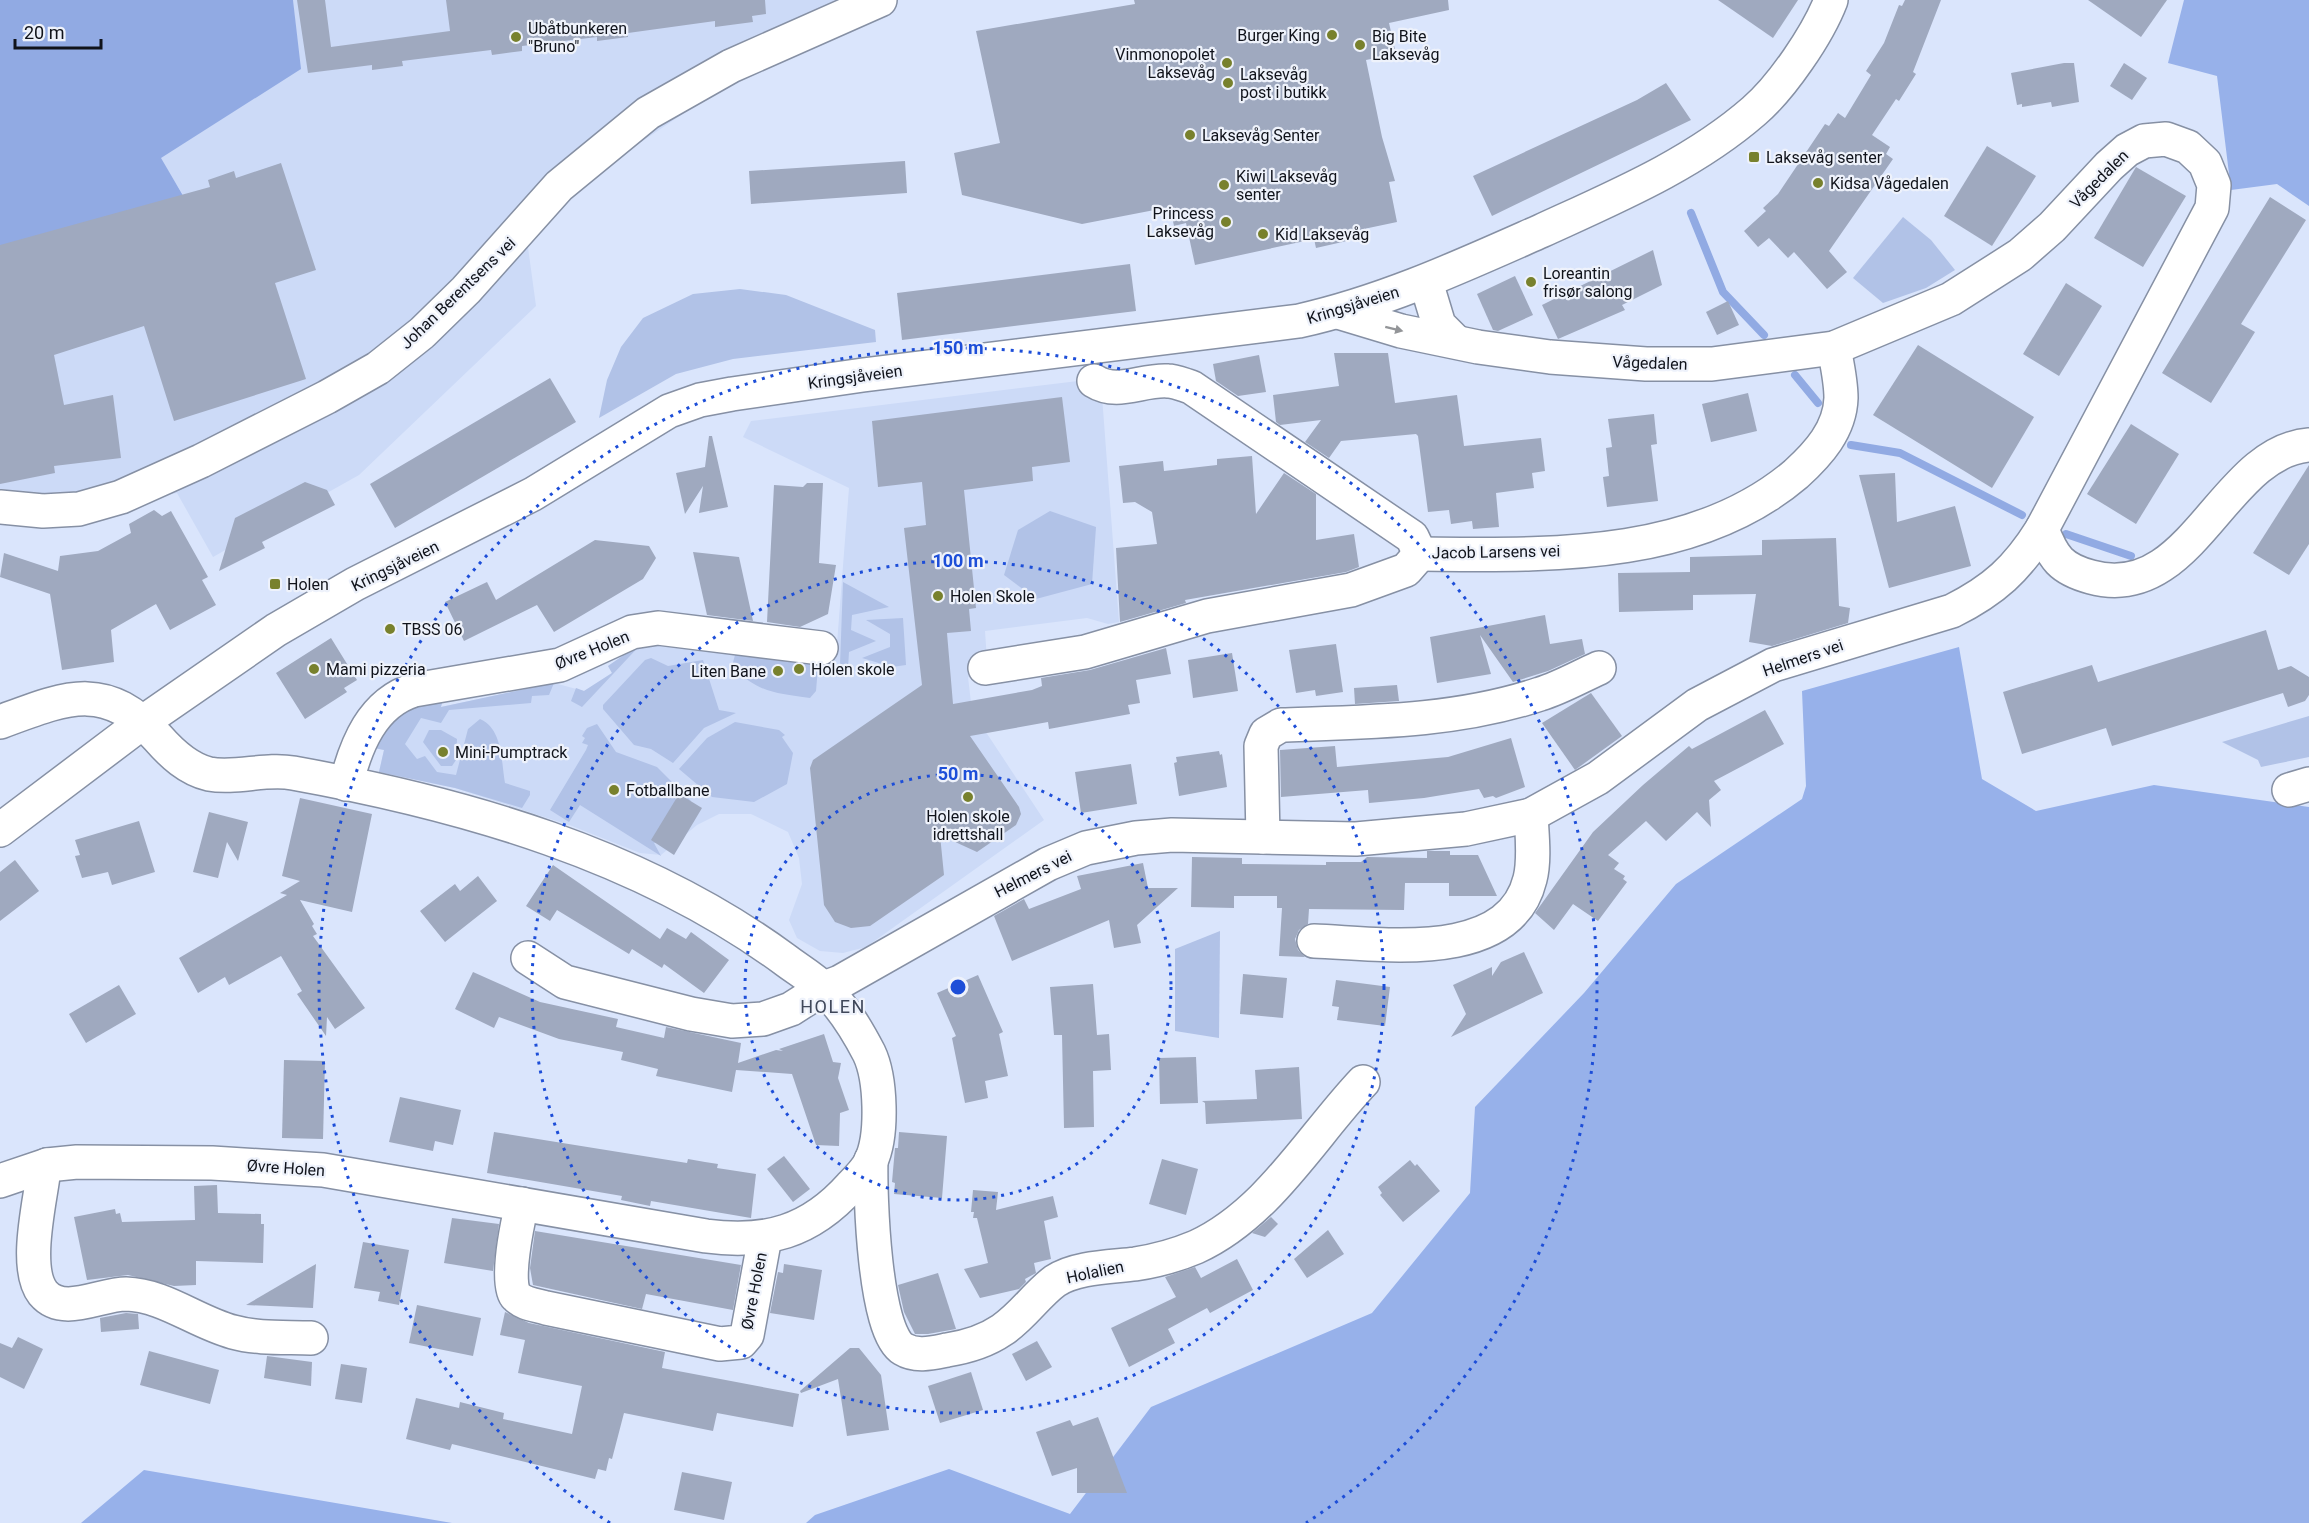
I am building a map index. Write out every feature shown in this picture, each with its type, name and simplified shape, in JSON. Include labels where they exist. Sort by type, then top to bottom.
[{"type":"street","name":"Johan Berentsens vei","points":[[0,507],[43,511],[80,509],[121,497],[201,461],[378,368],[422,333],[492,263],[559,186],[648,113],[730,66],[880,0]]},
{"type":"street","name":"Kringsjåveien","points":[[0,830],[143,722],[276,630],[355,584],[534,494],[669,411],[700,400],[863,375],[1299,321],[1338,312],[1426,282],[1590,209],[1707,148],[1756,109],[1793,68],[1831,0]]},
{"type":"street","name":"Vågedalen","points":[[1338,312],[1392,329],[1455,341],[1550,357],[1646,364],[1712,364],[1834,348],[1951,299],[2020,255],[2052,228],[2127,150],[2144,141],[2166,139],[2188,147],[2205,163],[2214,185],[2211,208],[2042,529]]},
{"type":"street","points":[[1426,282],[1439,325],[1455,341]]},
{"type":"street","name":"Jacob Larsens vei","points":[[985,668],[1085,652],[1207,616],[1351,590],[1406,570],[1420,554],[1523,554],[1603,548],[1678,535],[1714,523],[1743,509],[1788,481],[1818,455],[1834,426],[1841,399],[1834,348]]},
{"type":"street","points":[[1094,381],[1104,387],[1117,388],[1168,381],[1191,387],[1412,537],[1420,554]]},
{"type":"street","points":[[2042,529],[2058,562],[2077,573],[2101,580],[2130,579],[2155,570],[2185,547],[2248,478],[2276,456],[2292,448],[2309,445]]},
{"type":"street","name":"Helmers vei","points":[[824,988],[840,982],[1047,864],[1086,848],[1136,838],[1172,835],[1356,839],[1466,829],[1531,815],[1598,778],[1697,705],[1773,665],[1952,611],[1977,598],[2004,578],[2024,557],[2042,529]]},
{"type":"street","name":"Øvre Holen","points":[[346,784],[353,756],[376,714],[392,699],[414,690],[561,665],[632,632],[658,628],[820,648]]},
{"type":"street","points":[[1263,837],[1261,746],[1266,734],[1281,725],[1419,720],[1468,712],[1540,694],[1599,668]]},
{"type":"street","points":[[0,722],[74,699],[93,697],[115,704],[143,722],[163,744],[195,771],[216,775],[289,772],[458,809],[613,864],[680,894],[746,931],[824,988],[857,1030],[875,1066],[879,1097],[871,1160]]},
{"type":"street","points":[[1314,941],[1442,945],[1464,940],[1488,930],[1507,917],[1523,898],[1531,878],[1531,815]]},
{"type":"street","points":[[528,958],[565,982],[691,1014],[732,1021],[763,1019],[791,1009],[824,988]]},
{"type":"street","name":"Holalien","points":[[871,1160],[879,1288],[890,1334],[901,1348],[917,1354],[963,1347],[1002,1330],[1056,1280],[1080,1272],[1170,1256],[1197,1246],[1224,1230],[1252,1207],[1308,1150],[1363,1082]]},
{"type":"street","name":"Øvre Holen","points":[[0,1180],[47,1165],[77,1162],[212,1163],[323,1170],[732,1239],[765,1237],[803,1226],[832,1207],[871,1160]]},
{"type":"street","points":[[47,1165],[42,1185],[34,1260],[35,1279],[44,1295],[62,1305],[81,1303],[101,1296],[148,1296],[233,1332],[311,1338]]},
{"type":"street","name":"Øvre Holen","points":[[522,1204],[510,1287],[515,1296],[527,1303],[546,1308],[720,1344],[741,1342],[747,1335],[765,1237]]},
{"type":"street","points":[[832,1207],[852,1215],[874,1231]]},
{"type":"shaded area","points":[[0,0],[293,0],[301,69],[161,158],[185,199],[0,257]]},
{"type":"shaded area","points":[[293,0],[887,0],[776,51],[582,182],[527,240],[536,306],[359,475],[213,557],[177,493],[80,510],[0,495],[0,257],[185,198],[160,158],[300,69]]},
{"type":"shaded area","points":[[2184,0],[2309,0],[2309,206],[2277,184],[2231,190],[2217,76],[2168,63]]},
{"type":"shaded area","points":[[1903,217],[1931,240],[1955,270],[1926,288],[1883,303],[1853,278]]},
{"type":"shaded area","points":[[740,289],[786,295],[875,330],[876,342],[733,359],[676,374],[599,418],[607,380],[621,347],[643,318],[693,294]]},
{"type":"shaded area","name":"Holen skole","points":[[1078,381],[1102,396],[1119,622],[1108,624],[1087,618],[985,631],[988,675],[968,677],[972,711],[1044,820],[866,947],[843,953],[820,951],[797,938],[789,920],[802,884],[799,858],[788,832],[751,814],[719,814],[697,825],[661,855],[640,853],[572,826],[455,788],[379,772],[384,750],[374,748],[443,699],[441,707],[554,683],[584,691],[612,673],[608,666],[644,641],[836,657],[849,488],[743,437],[751,421]]},
{"type":"shaded area","points":[[1050,511],[1096,527],[1092,584],[1036,599],[1004,575],[1018,530]]},
{"type":"shaded area","points":[[843,582],[889,607],[852,615],[851,630],[876,641],[849,652],[848,668],[840,665]]},
{"type":"shaded area","points":[[903,618],[906,665],[892,667],[862,658],[890,647],[890,634],[866,620]]},
{"type":"shaded area","points":[[644,641],[582,707],[571,701],[576,688],[584,691],[612,673],[608,666]]},
{"type":"shaded area","points":[[1959,647],[1982,779],[2036,811],[2154,785],[2309,807],[2309,1523],[806,1523],[815,1515],[949,1469],[1070,1514],[1151,1407],[1372,1313],[1470,1193],[1475,1107],[1584,993],[1676,884],[1802,799],[1806,786],[1802,691]]},
{"type":"shaded area","name":"Liten Bane","points":[[743,652],[813,661],[818,667],[816,691],[810,698],[777,693],[759,687],[732,666],[735,655]]},
{"type":"shaded area","points":[[651,658],[668,666],[703,660],[719,710],[736,713],[704,728],[673,763],[651,749],[634,745],[603,709],[603,705],[645,660]]},
{"type":"shaded area","points":[[554,683],[549,695],[532,696],[531,703],[449,710],[441,723],[421,718],[405,744],[417,759],[425,756],[437,772],[456,775],[468,729],[480,719],[488,724],[497,738],[505,783],[530,791],[522,808],[455,788],[379,772],[384,750],[374,748],[397,708],[443,699],[441,707]]},
{"type":"shaded area","points":[[2309,716],[2309,757],[2261,767],[2258,760],[2222,742]]},
{"type":"shaded area","points":[[735,722],[779,730],[785,735],[782,737],[793,753],[787,784],[754,802],[712,797],[679,769],[707,738]]},
{"type":"shaded area","points":[[597,724],[616,752],[657,767],[691,801],[682,801],[657,842],[654,843],[661,856],[580,805],[569,822],[550,810],[586,750],[588,745],[582,743],[585,738],[582,736],[587,728]]},
{"type":"shaded area","name":"Mini-Pumptrack","points":[[429,730],[441,730],[457,739],[456,760],[452,766],[441,766],[423,742]]},
{"type":"shaded area","points":[[1220,931],[1219,1038],[1175,1031],[1175,949]]},
{"type":"shaded area","points":[[144,1470],[452,1523],[81,1523]]},
{"type":"building","name":"Ubåtbunkeren \"Bruno\"","points":[[297,0],[325,0],[331,47],[450,31],[446,0],[765,0],[766,14],[752,16],[753,22],[715,27],[715,21],[628,33],[628,37],[597,41],[597,37],[522,46],[522,51],[492,55],[491,50],[402,61],[403,66],[372,70],[372,65],[308,73]]},
{"type":"building","name":"Laksevåg Senter","points":[[1134,0],[1448,0],[1449,10],[1389,23],[1396,54],[1366,60],[1382,137],[1395,181],[1389,182],[1397,222],[1359,230],[1360,238],[1316,248],[1314,239],[1195,265],[1186,223],[1174,226],[1170,207],[1082,224],[962,195],[954,153],[1000,143],[976,31],[1135,4]]},
{"type":"building","points":[[1718,0],[1798,0],[1773,38]]},
{"type":"building","points":[[1905,0],[1941,0],[1913,72],[1916,74],[1899,101],[1896,99],[1872,135],[1890,147],[1886,154],[1893,159],[1829,251],[1847,272],[1827,289],[1794,252],[1788,258],[1769,238],[1758,247],[1744,231],[1766,211],[1763,208],[1778,194],[1825,124],[1829,126],[1838,113],[1845,118],[1871,75],[1866,71],[1884,43],[1899,5],[1902,6]]},
{"type":"building","points":[[2088,0],[2167,0],[2141,37]]},
{"type":"building","points":[[2074,63],[2079,102],[2052,107],[2051,102],[2022,107],[2022,104],[2017,105],[2011,73]]},
{"type":"building","points":[[2124,63],[2147,78],[2132,100],[2110,86]]},
{"type":"building","points":[[1666,83],[1691,120],[1492,216],[1473,176],[1637,100]]},
{"type":"building","points":[[1987,146],[2036,176],[1992,246],[1944,216]]},
{"type":"building","points":[[905,161],[907,193],[751,204],[749,171]]},
{"type":"building","points":[[281,163],[316,270],[275,283],[306,379],[174,421],[144,326],[54,355],[64,405],[113,395],[121,458],[54,466],[55,473],[0,484],[0,245],[210,187],[208,180],[234,171],[236,178]]},
{"type":"building","points":[[2136,167],[2186,196],[2143,267],[2094,238]]},
{"type":"building","points":[[2270,197],[2306,220],[2241,324],[2255,332],[2211,403],[2162,373]]},
{"type":"building","points":[[1653,250],[1662,285],[1622,305],[1625,310],[1558,339],[1542,305]]},
{"type":"building","points":[[1130,264],[1136,311],[902,340],[897,293]]},
{"type":"building","points":[[1515,276],[1533,315],[1498,331],[1493,330],[1477,294]]},
{"type":"building","points":[[2066,283],[2102,306],[2059,376],[2023,354]]},
{"type":"building","points":[[1728,301],[1739,325],[1717,335],[1706,312]]},
{"type":"building","points":[[1918,345],[2034,417],[1992,488],[1873,415]]},
{"type":"building","points":[[1334,353],[1388,353],[1395,403],[1457,395],[1464,446],[1541,438],[1545,471],[1532,473],[1534,488],[1496,493],[1499,527],[1473,529],[1472,521],[1451,524],[1449,510],[1428,512],[1416,434],[1341,441],[1329,458],[1305,442],[1321,420],[1280,425],[1276,422],[1273,395],[1339,386]]},
{"type":"building","points":[[1259,355],[1266,392],[1238,396],[1216,381],[1213,364]]},
{"type":"building","points":[[550,378],[576,422],[395,528],[370,484]]},
{"type":"building","points":[[1748,393],[1757,431],[1711,442],[1702,404]]},
{"type":"building","points":[[1062,397],[1070,462],[1032,467],[1033,481],[964,490],[976,608],[969,609],[971,631],[947,633],[953,704],[1032,690],[1042,686],[1041,678],[1090,670],[1166,648],[1171,674],[1136,680],[1140,703],[1128,705],[1130,714],[1049,729],[1048,722],[970,736],[1019,807],[1021,814],[1016,825],[977,852],[940,835],[944,875],[870,926],[851,928],[835,922],[824,905],[810,768],[813,760],[922,685],[904,528],[926,525],[922,482],[878,487],[872,421]]},
{"type":"building","points":[[1654,414],[1657,444],[1651,445],[1658,501],[1607,507],[1603,477],[1609,476],[1606,448],[1612,447],[1608,419]]},
{"type":"building","points":[[2131,424],[2179,454],[2136,524],[2087,494]]},
{"type":"building","points":[[709,436],[712,436],[728,507],[699,513],[703,486],[685,514],[676,473],[705,467]]},
{"type":"building","points":[[1252,456],[1256,514],[1284,473],[1316,494],[1316,540],[1354,534],[1359,567],[1346,572],[1185,600],[1186,603],[1120,622],[1116,548],[1157,544],[1152,512],[1135,502],[1123,503],[1119,466],[1163,461],[1164,471],[1217,465],[1217,459]]},
{"type":"building","points":[[2309,465],[2309,544],[2289,575],[2253,553]]},
{"type":"building","points":[[1895,473],[1897,522],[1955,506],[1971,566],[1889,588],[1859,475]]},
{"type":"building","points":[[305,482],[327,490],[335,505],[262,542],[265,548],[219,571],[235,518]]},
{"type":"building","points":[[807,483],[823,483],[819,563],[836,565],[828,614],[800,627],[767,622],[774,485],[803,487]]},
{"type":"building","points":[[154,510],[162,516],[171,511],[208,577],[202,580],[216,605],[170,630],[156,604],[111,630],[114,662],[62,670],[50,594],[0,577],[4,553],[58,571],[60,556],[98,551],[131,533],[129,524]]},
{"type":"building","points":[[1836,538],[1839,606],[1850,608],[1848,623],[1772,646],[1749,642],[1756,594],[1693,595],[1693,610],[1619,612],[1618,573],[1690,572],[1690,557],[1762,555],[1762,540]]},
{"type":"building","points":[[595,540],[649,546],[656,558],[643,579],[554,632],[537,605],[464,641],[445,602],[487,582],[496,600]]},
{"type":"building","points":[[693,552],[739,557],[753,621],[707,615]]},
{"type":"building","points":[[1545,615],[1550,644],[1582,639],[1585,654],[1548,671],[1513,682],[1480,635],[1491,674],[1437,683],[1430,637]]},
{"type":"building","points":[[2266,630],[2278,670],[2291,666],[2309,677],[2309,695],[2305,701],[2288,707],[2283,693],[2112,746],[2106,728],[2022,754],[2003,692],[2092,665],[2098,682]]},
{"type":"building","points":[[331,638],[357,680],[344,688],[347,692],[305,719],[276,673]]},
{"type":"building","points":[[1336,644],[1343,692],[1316,696],[1315,690],[1296,693],[1289,650]]},
{"type":"building","points":[[1232,653],[1238,691],[1193,698],[1188,660]]},
{"type":"building","points":[[1397,685],[1399,701],[1355,704],[1354,688]]},
{"type":"building","points":[[1591,693],[1622,736],[1575,770],[1542,723]]},
{"type":"building","points":[[1765,710],[1784,744],[1714,781],[1721,790],[1709,800],[1711,827],[1697,812],[1666,841],[1646,821],[1608,855],[1619,863],[1614,869],[1625,876],[1623,879],[1627,882],[1598,921],[1573,904],[1554,930],[1535,913],[1593,832],[1643,785],[1689,746],[1692,749]]},
{"type":"building","points":[[1511,738],[1525,787],[1496,798],[1493,796],[1484,798],[1479,789],[1424,798],[1369,803],[1368,790],[1281,797],[1280,750],[1335,746],[1337,767],[1448,757]]},
{"type":"building","points":[[1219,751],[1220,755],[1222,754],[1227,787],[1179,796],[1174,763],[1177,762],[1176,757]]},
{"type":"building","points":[[1131,764],[1137,804],[1081,813],[1075,772]]},
{"type":"building","points":[[679,794],[702,808],[674,855],[651,840]]},
{"type":"building","points":[[300,798],[372,814],[352,912],[300,900],[314,924],[312,926],[317,934],[313,936],[365,1008],[335,1029],[327,1017],[326,1036],[297,994],[302,991],[281,956],[229,985],[225,977],[198,993],[179,958],[287,895],[280,893],[300,881],[282,876]]},
{"type":"building","points":[[209,812],[248,822],[238,861],[227,842],[218,878],[193,872]]},
{"type":"building","points":[[139,821],[155,872],[112,885],[108,872],[82,878],[75,856],[80,855],[75,840]]},
{"type":"building","points":[[1427,851],[1450,851],[1450,855],[1478,855],[1497,896],[1449,896],[1449,883],[1405,883],[1404,910],[1309,909],[1308,924],[1299,930],[1295,939],[1298,950],[1305,957],[1279,956],[1282,908],[1277,908],[1277,896],[1234,896],[1234,908],[1191,907],[1192,857],[1242,858],[1242,864],[1326,865],[1326,862],[1361,862],[1367,857],[1427,858]]},
{"type":"building","points":[[15,860],[39,891],[0,921],[0,872]]},
{"type":"building","points":[[1143,863],[1148,888],[1178,888],[1137,925],[1141,943],[1114,948],[1109,920],[1012,961],[994,916],[1024,899],[1029,909],[1081,889],[1077,876]]},
{"type":"building","points":[[553,865],[660,939],[667,928],[686,939],[691,932],[729,960],[704,993],[664,964],[662,968],[632,949],[629,954],[557,910],[550,921],[526,906]]},
{"type":"building","points":[[478,876],[497,901],[445,942],[420,911],[455,884],[460,891]]},
{"type":"building","points":[[1524,952],[1543,993],[1451,1037],[1466,1014],[1453,985],[1492,967],[1492,976],[1501,962]]},
{"type":"building","points":[[473,972],[540,1002],[618,1019],[616,1027],[664,1038],[666,1027],[741,1043],[738,1063],[776,1050],[783,1051],[779,1049],[824,1034],[833,1062],[841,1063],[838,1078],[849,1110],[840,1113],[839,1146],[816,1145],[792,1074],[736,1070],[732,1092],[656,1076],[658,1069],[621,1060],[623,1052],[559,1039],[499,1017],[494,1028],[455,1009]]},
{"type":"building","points":[[1243,974],[1287,978],[1283,1018],[1240,1014]]},
{"type":"building","points":[[978,975],[1003,1032],[999,1034],[1008,1076],[985,1081],[988,1098],[965,1103],[952,1038],[956,1036],[937,993]]},
{"type":"building","points":[[1336,980],[1390,987],[1385,1026],[1337,1020],[1339,1007],[1332,1006]]},
{"type":"building","points":[[1093,984],[1097,1035],[1109,1034],[1111,1070],[1093,1071],[1094,1127],[1064,1128],[1062,1035],[1054,1035],[1050,987]]},
{"type":"building","points":[[119,985],[136,1014],[86,1043],[69,1014]]},
{"type":"building","points":[[1196,1057],[1198,1103],[1160,1104],[1159,1058]]},
{"type":"building","points":[[284,1060],[325,1061],[323,1139],[282,1138]]},
{"type":"building","points":[[1299,1067],[1302,1119],[1206,1124],[1205,1103],[1202,1101],[1257,1099],[1255,1070]]},
{"type":"building","points":[[400,1097],[461,1110],[453,1145],[435,1141],[433,1151],[389,1142]]},
{"type":"building","points":[[494,1132],[687,1163],[688,1159],[718,1164],[717,1168],[756,1174],[751,1218],[651,1201],[650,1206],[621,1200],[622,1196],[487,1173]]},
{"type":"building","points":[[899,1132],[947,1136],[942,1198],[894,1194],[895,1183],[892,1182]]},
{"type":"building","points":[[784,1156],[810,1189],[793,1202],[767,1169]]},
{"type":"building","points":[[1162,1159],[1198,1169],[1186,1215],[1149,1204]]},
{"type":"building","points":[[1410,1160],[1415,1166],[1417,1164],[1440,1191],[1403,1222],[1380,1195],[1382,1193],[1378,1187]]},
{"type":"building","points":[[217,1185],[218,1213],[261,1214],[261,1224],[264,1224],[263,1263],[196,1261],[196,1285],[174,1286],[128,1275],[87,1280],[74,1217],[115,1209],[116,1214],[120,1213],[122,1222],[195,1220],[194,1186]]},
{"type":"building","points":[[973,1190],[998,1192],[996,1210],[1053,1196],[1058,1217],[1044,1221],[1051,1259],[1034,1263],[1036,1273],[1025,1279],[1026,1282],[1019,1289],[980,1298],[964,1269],[988,1263],[977,1218],[973,1218],[974,1212],[971,1212]]},
{"type":"building","points":[[1271,1217],[1278,1224],[1265,1237],[1252,1233]]},
{"type":"building","points":[[452,1218],[499,1224],[493,1271],[444,1263]]},
{"type":"building","points":[[1328,1230],[1344,1254],[1307,1278],[1294,1259]]},
{"type":"building","points":[[535,1231],[741,1265],[733,1310],[646,1294],[642,1309],[533,1285],[530,1268]]},
{"type":"building","points":[[363,1242],[409,1250],[399,1305],[378,1301],[380,1292],[354,1288]]},
{"type":"building","points":[[1237,1259],[1253,1290],[1210,1313],[1207,1308],[1168,1329],[1175,1343],[1129,1367],[1111,1328],[1176,1297],[1165,1277],[1195,1267],[1201,1278]]},
{"type":"building","points":[[316,1264],[313,1308],[246,1305]]},
{"type":"building","points":[[784,1264],[822,1270],[814,1320],[770,1313],[778,1272],[783,1273]]},
{"type":"building","points":[[938,1273],[956,1329],[915,1334],[904,1312],[898,1285]]},
{"type":"building","points":[[417,1305],[481,1318],[473,1356],[409,1343]]},
{"type":"building","points":[[505,1312],[529,1323],[665,1352],[662,1368],[799,1394],[793,1427],[717,1413],[713,1431],[624,1413],[612,1459],[609,1458],[606,1471],[598,1469],[595,1479],[452,1444],[450,1450],[406,1439],[416,1398],[459,1408],[460,1402],[504,1413],[503,1419],[572,1434],[582,1386],[518,1373],[525,1340],[500,1335]]},
{"type":"building","points":[[126,1313],[138,1314],[139,1329],[101,1332],[100,1318]]},
{"type":"building","points":[[18,1337],[43,1349],[24,1389],[0,1377],[0,1343],[12,1348]]},
{"type":"building","points":[[1037,1341],[1052,1367],[1026,1381],[1012,1354]]},
{"type":"building","points":[[850,1348],[859,1348],[881,1375],[889,1430],[847,1436],[838,1379],[801,1393],[800,1391]]},
{"type":"building","points":[[149,1351],[219,1370],[210,1404],[140,1385]]},
{"type":"building","points":[[267,1356],[312,1362],[311,1386],[264,1378]]},
{"type":"building","points":[[341,1364],[367,1368],[362,1403],[335,1399]]},
{"type":"building","points":[[971,1372],[983,1410],[940,1423],[928,1386]]},
{"type":"building","points":[[1098,1417],[1127,1493],[1077,1493],[1077,1468],[1052,1476],[1036,1432],[1070,1420],[1073,1426]]},
{"type":"building","points":[[682,1472],[732,1482],[724,1520],[674,1510]]},
{"type":"waterway","points":[[1691,213],[1723,292],[1764,335]]},
{"type":"waterway","points":[[1795,375],[1818,403]]},
{"type":"waterway","points":[[1851,445],[1900,453],[2022,515]]},
{"type":"waterway","points":[[2066,534],[2131,556]]},
{"type":"place","name":"Burger King","points":[[1332,35]]},
{"type":"place","name":"Ubåtbunkeren \"Bruno\"","points":[[516,37]]},
{"type":"place","name":"Big Bite Laksevåg","points":[[1360,45]]},
{"type":"place","name":"Vinmonopolet Laksevåg","points":[[1227,63]]},
{"type":"place","name":"Laksevåg post i butikk","points":[[1228,83]]},
{"type":"place","name":"Laksevåg Senter","points":[[1190,135]]},
{"type":"place","name":"Laksevåg senter","points":[[1754,157]]},
{"type":"place","name":"Kidsa Vågedalen","points":[[1818,183]]},
{"type":"place","name":"Kiwi Laksevåg senter","points":[[1224,185]]},
{"type":"place","name":"Princess Laksevåg","points":[[1226,222]]},
{"type":"place","name":"Kid Laksevåg","points":[[1263,234]]},
{"type":"place","name":"Loreantin frisør salong","points":[[1531,282]]},
{"type":"place","name":"Holen","points":[[275,584]]},
{"type":"place","name":"Holen Skole","points":[[938,596]]},
{"type":"place","name":"TBSS 06","points":[[390,629]]},
{"type":"place","name":"Mami pizzeria","points":[[314,669]]},
{"type":"place","name":"Holen skole","points":[[799,669]]},
{"type":"place","name":"Liten Bane","points":[[778,671]]},
{"type":"place","name":"Mini-Pumptrack","points":[[443,752]]},
{"type":"place","name":"Fotballbane","points":[[614,790]]},
{"type":"place","name":"Holen skole idrettshall","points":[[968,797]]},
{"type":"district","name":"HOLEN","points":[[833,1006]]}]
